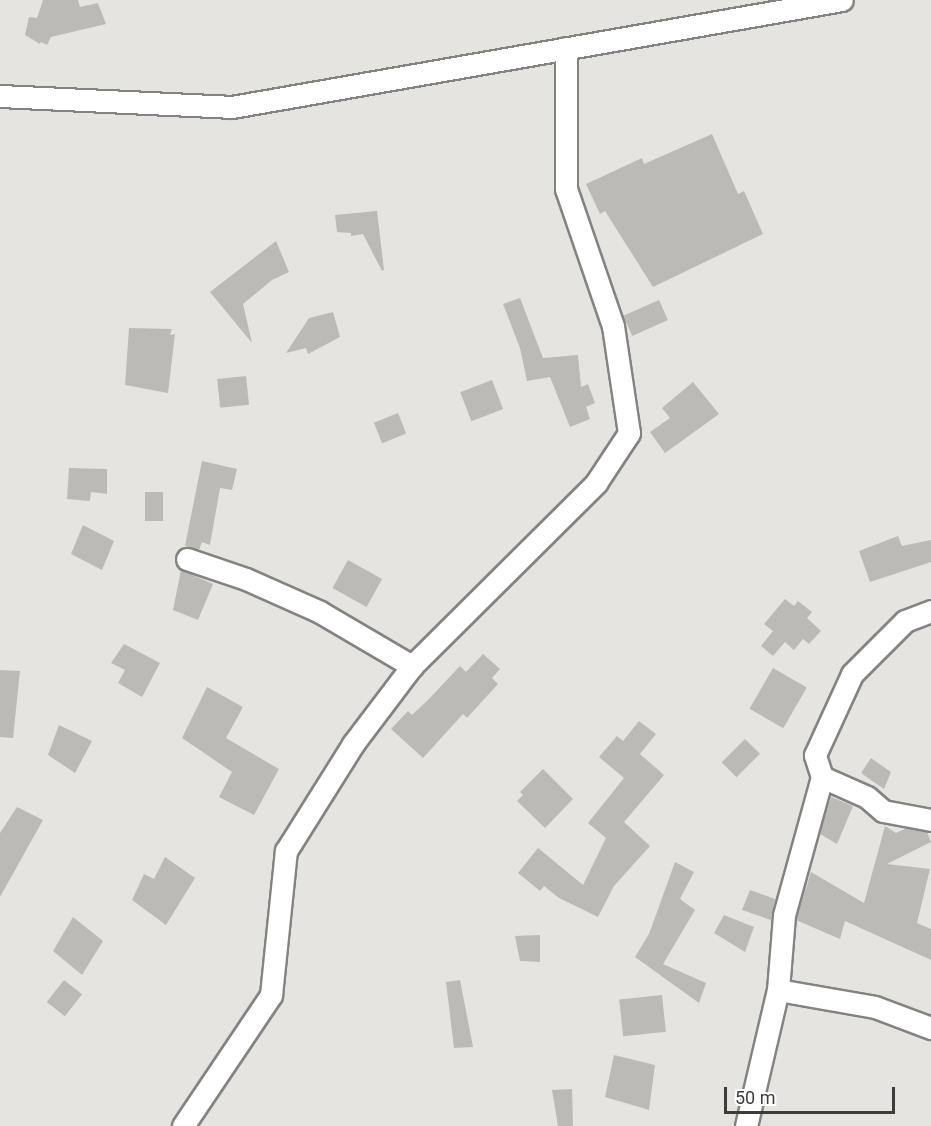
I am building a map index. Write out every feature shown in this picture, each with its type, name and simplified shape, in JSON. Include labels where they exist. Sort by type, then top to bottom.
[{"type":"street","points":[[0,96],[232,107],[842,0]]},
{"type":"street","points":[[183,1126],[271,995],[286,851],[353,744],[412,666],[596,483],[629,433],[613,326],[566,189],[566,48]]},
{"type":"street","points":[[188,559],[246,579],[320,612],[412,666]]},
{"type":"street","points":[[746,1126],[778,990],[784,915],[822,777],[815,755],[852,674],[905,621],[931,611]]},
{"type":"street","points":[[822,777],[867,797],[883,811],[931,820]]},
{"type":"street","points":[[778,990],[875,1007],[931,1028]]},
{"type":"building","points":[[43,0],[78,0],[80,7],[98,3],[106,24],[51,37],[47,45],[41,42],[40,44],[25,35],[29,17],[37,18]]},
{"type":"building","points":[[712,134],[738,194],[744,191],[763,234],[653,287],[605,211],[600,214],[586,184],[642,158],[644,164]]},
{"type":"building","points":[[377,211],[384,270],[382,271],[363,234],[351,236],[351,233],[337,232],[335,215]]},
{"type":"building","points":[[276,241],[289,272],[272,280],[243,304],[252,343],[210,292]]},
{"type":"building","points":[[520,298],[543,358],[578,355],[581,387],[588,384],[595,403],[586,407],[590,419],[570,427],[550,377],[527,381],[520,348],[503,304]]},
{"type":"building","points":[[659,300],[668,320],[632,336],[623,316]]},
{"type":"building","points":[[333,312],[340,337],[308,354],[306,348],[286,353],[309,318]]},
{"type":"building","points":[[129,328],[172,329],[170,335],[175,334],[168,393],[125,385]]},
{"type":"building","points":[[246,376],[249,405],[220,408],[217,379]]},
{"type":"building","points":[[492,380],[503,409],[471,421],[460,392]]},
{"type":"building","points":[[693,382],[719,414],[665,453],[650,432],[670,418],[662,408]]},
{"type":"building","points":[[398,413],[406,433],[382,443],[374,423]]},
{"type":"building","points":[[202,461],[237,469],[232,490],[220,488],[210,545],[202,542],[199,550],[185,546]]},
{"type":"building","points":[[69,468],[107,469],[107,494],[91,492],[90,501],[67,499]]},
{"type":"building","points":[[145,492],[163,492],[163,521],[145,521]]},
{"type":"building","points":[[83,525],[114,541],[102,570],[71,554]]},
{"type":"building","points":[[898,536],[902,546],[931,540],[931,562],[870,582],[859,551]]},
{"type":"building","points":[[348,560],[382,579],[367,607],[332,588]]},
{"type":"building","points":[[181,570],[213,584],[198,620],[173,610]]},
{"type":"building","points":[[785,599],[794,606],[798,601],[812,612],[807,618],[821,631],[809,644],[803,639],[794,650],[785,642],[773,656],[761,646],[773,631],[764,624]]},
{"type":"building","points":[[124,644],[160,663],[142,697],[118,683],[125,670],[111,663]]},
{"type":"building","points":[[483,654],[500,669],[492,678],[498,684],[467,718],[463,714],[423,758],[391,729],[408,711],[412,715],[460,666],[466,672]]},
{"type":"building","points":[[773,668],[807,688],[783,728],[750,709]]},
{"type":"building","points":[[0,670],[20,671],[13,738],[0,737]]},
{"type":"building","points":[[207,687],[243,707],[226,738],[279,769],[254,815],[219,797],[232,772],[182,738]]},
{"type":"building","points":[[639,721],[656,734],[640,754],[664,775],[624,822],[650,846],[614,886],[598,917],[559,898],[544,886],[540,891],[518,873],[538,848],[583,885],[606,838],[588,823],[624,778],[599,757],[617,736],[623,741]]},
{"type":"building","points":[[59,725],[92,741],[75,773],[48,755]]},
{"type":"building","points":[[745,739],[760,754],[737,777],[722,762]]},
{"type":"building","points":[[871,758],[891,772],[884,789],[861,773]]},
{"type":"building","points":[[543,769],[573,799],[545,828],[517,801],[523,795],[520,792]]},
{"type":"building","points":[[831,797],[853,806],[837,844],[820,834]]},
{"type":"building","points":[[17,807],[43,820],[0,897],[0,833]]},
{"type":"building","points":[[885,826],[896,833],[907,828],[927,832],[931,842],[887,864],[930,869],[917,923],[931,929],[931,960],[845,921],[840,939],[796,920],[811,872],[864,903]]},
{"type":"building","points":[[165,857],[195,878],[166,925],[132,900],[144,874],[154,879]]},
{"type":"building","points":[[675,862],[694,872],[680,899],[695,910],[663,964],[706,983],[699,1003],[635,957],[649,934]]},
{"type":"building","points":[[750,890],[775,899],[771,920],[742,910]]},
{"type":"building","points":[[724,915],[754,927],[745,952],[714,933]]},
{"type":"building","points":[[73,917],[103,941],[82,975],[53,951]]},
{"type":"building","points":[[540,935],[540,962],[520,961],[515,936]]},
{"type":"building","points":[[64,980],[82,994],[65,1016],[47,1002]]},
{"type":"building","points":[[460,980],[473,1047],[454,1048],[446,982]]},
{"type":"building","points":[[662,995],[666,1032],[623,1036],[619,999]]},
{"type":"building","points":[[614,1055],[655,1065],[649,1110],[605,1097]]},
{"type":"building","points":[[572,1089],[573,1126],[558,1126],[552,1090]]}]
